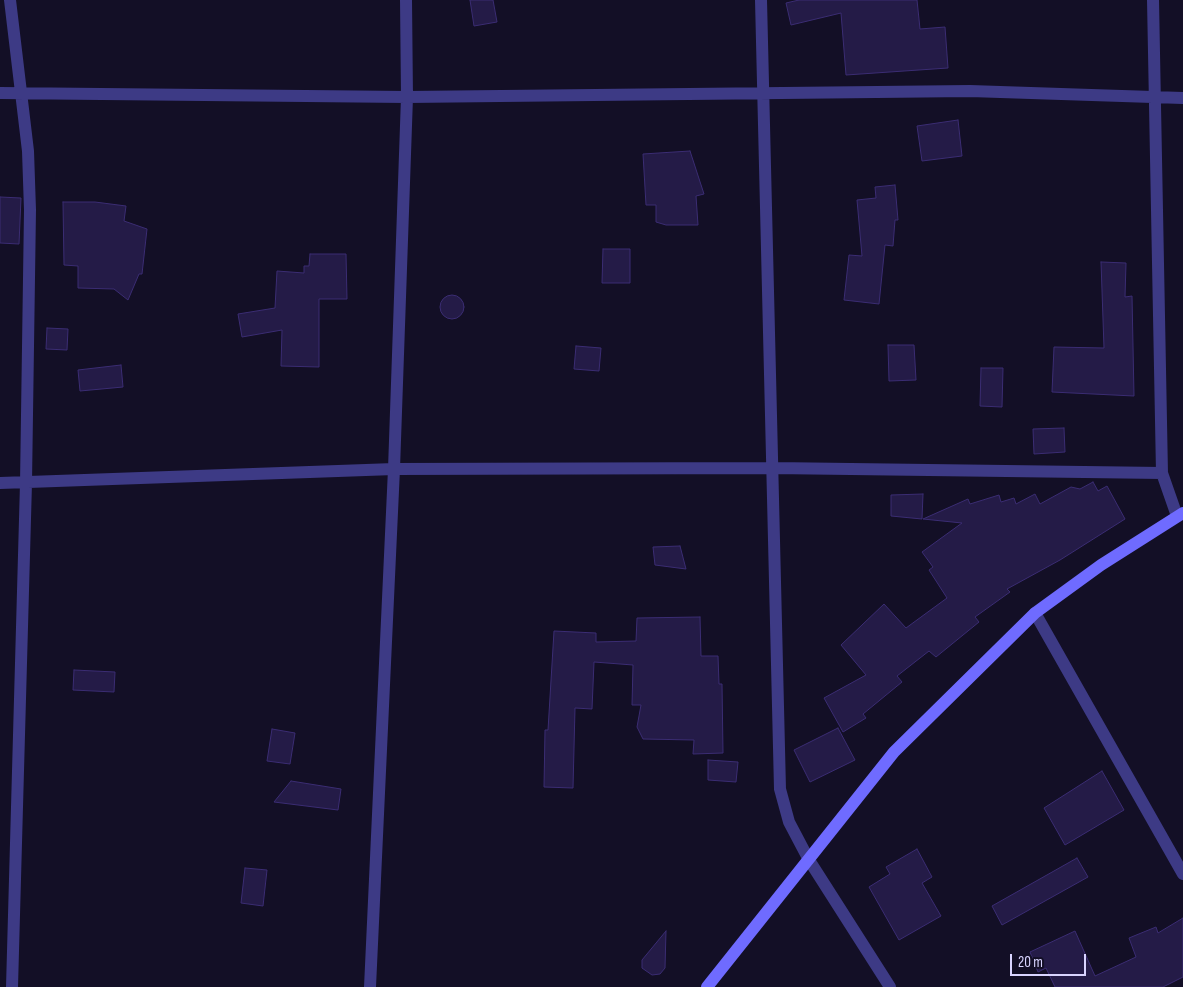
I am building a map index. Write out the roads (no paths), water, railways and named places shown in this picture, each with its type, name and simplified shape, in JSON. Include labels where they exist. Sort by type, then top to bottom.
[{"type":"main road","points":[[707,987],[894,752],[1035,613],[1101,565],[1180,514]]},
{"type":"street","points":[[10,0],[28,151],[30,210],[26,483],[12,987]]},
{"type":"street","points":[[370,987],[394,469],[407,97],[406,0]]},
{"type":"street","points":[[761,0],[780,789],[789,822],[809,860],[890,987]]},
{"type":"street","points":[[1153,0],[1162,473],[1180,514]]},
{"type":"street","points":[[0,93],[407,97],[762,95],[970,91],[1183,98]]},
{"type":"street","points":[[0,483],[394,469],[773,468],[1162,473]]},
{"type":"street","points":[[1035,613],[1183,874]]}]
